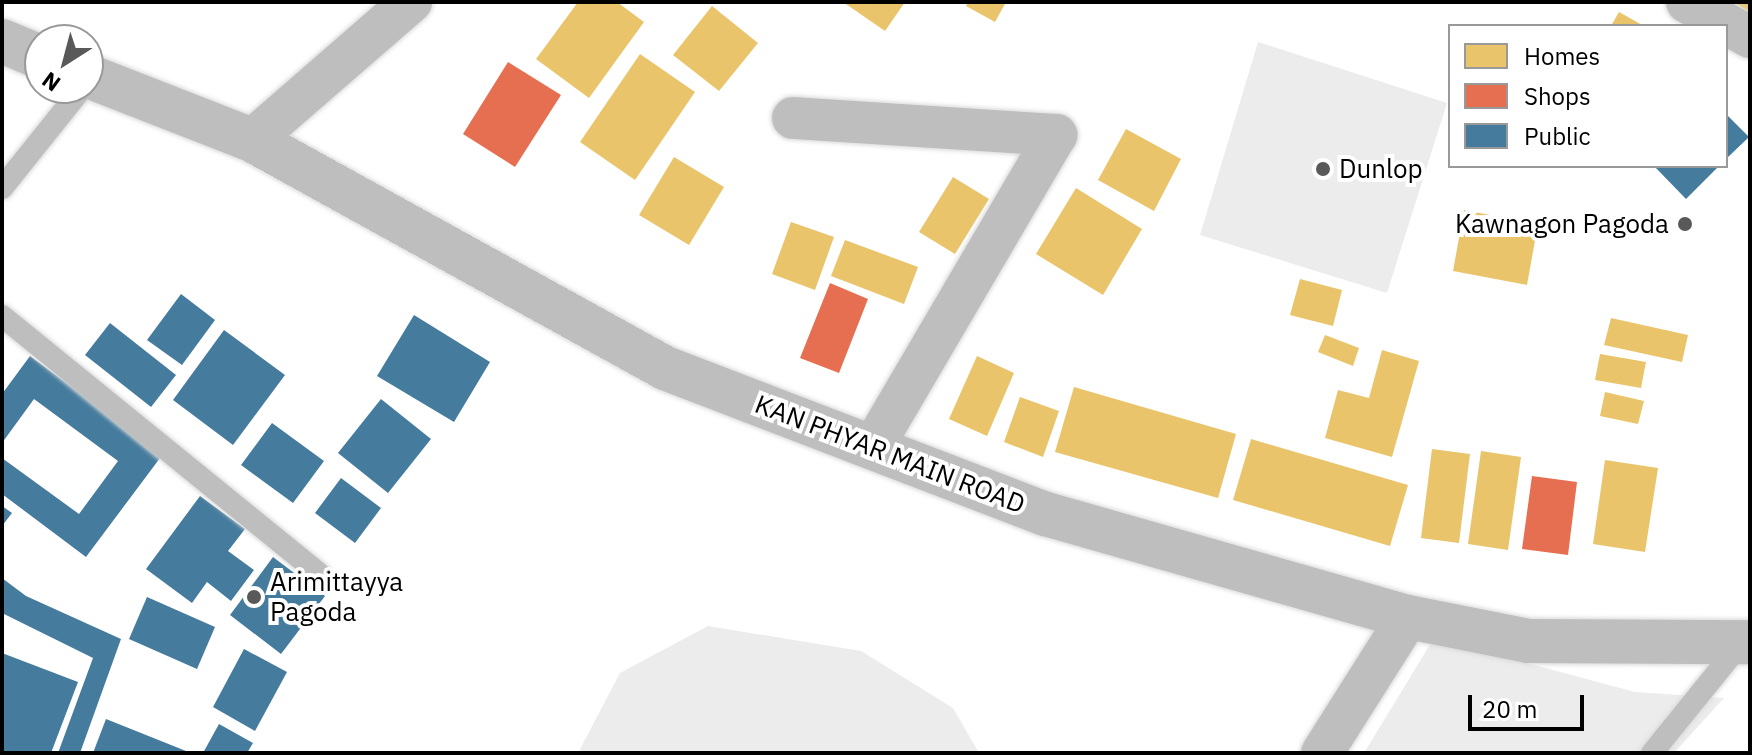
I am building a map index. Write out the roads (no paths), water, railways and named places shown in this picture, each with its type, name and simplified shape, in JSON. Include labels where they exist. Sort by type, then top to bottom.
[{"type":"main road","points":[[2,41],[24,50]]},
{"type":"main road","name":"KAN PHYAR MAIN ROAD","points":[[104,86],[252,140],[665,368],[1046,514],[1408,617],[1528,641],[1745,642]]},
{"type":"street","points":[[252,140],[411,2]]},
{"type":"street","points":[[1687,2],[1727,24]]},
{"type":"street","points":[[1728,25],[1750,37]]},
{"type":"street","points":[[793,118],[1056,135],[872,448]]},
{"type":"street","points":[[1322,753],[1408,617]]},
{"type":"lane","points":[[2,188],[68,104]]},
{"type":"lane","points":[[2,316],[319,574]]},
{"type":"lane","points":[[1652,753],[1745,642]]},
{"type":"place","name":"Dunlop","points":[[1323,169]]},
{"type":"place","name":"Kawnagon Pagoda","points":[[1685,224]]},
{"type":"place","name":"Arimittayya Pagoda","points":[[254,597]]}]
